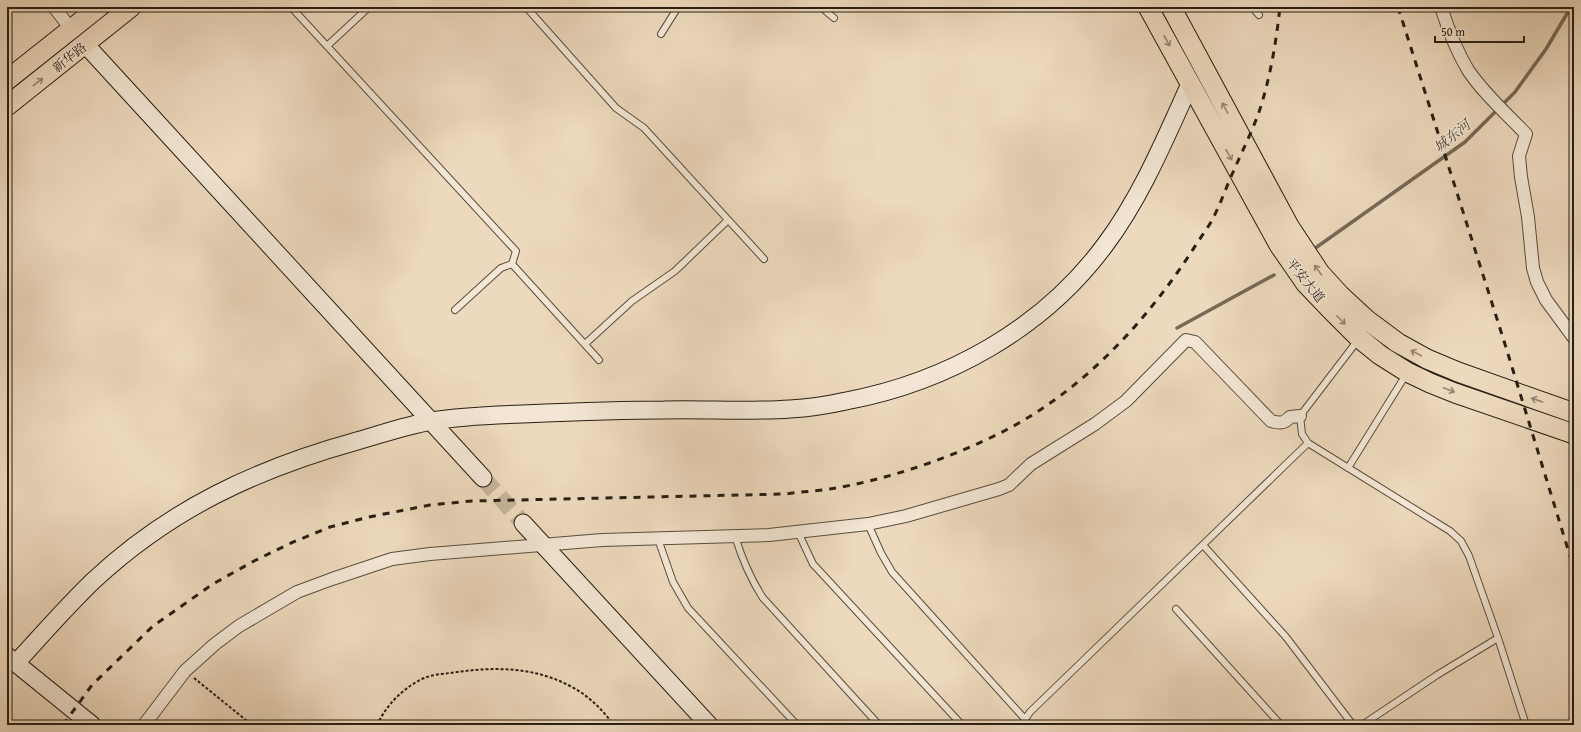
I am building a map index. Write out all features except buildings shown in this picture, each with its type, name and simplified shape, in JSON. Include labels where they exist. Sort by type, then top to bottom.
[{"type":"main road","name":"新华路","points":[[7,80],[99,7]]},
{"type":"main road","name":"新华路","points":[[7,106],[132,7]]},
{"type":"main road","name":"平安大道","points":[[1148,7],[1279,245],[1306,284],[1359,338],[1380,355],[1407,372],[1430,383],[1574,434]]},
{"type":"main road","name":"平安大道","points":[[1171,7],[1289,226],[1320,273],[1340,296],[1367,320],[1398,344],[1458,372],[1574,413]]},
{"type":"street","points":[[54,7],[71,29]]},
{"type":"street","points":[[1441,7],[1461,57],[1474,77],[1496,103],[1526,134],[1519,156],[1528,217],[1533,268],[1537,282],[1546,300],[1574,338]]},
{"type":"street","points":[[85,44],[483,478]]},
{"type":"street","points":[[92,725],[12,660],[93,581],[132,548],[179,515],[217,493],[270,469],[315,453],[431,421],[487,416],[603,410],[792,409],[870,396],[925,380],[988,349],[1010,335],[1031,320],[1074,282],[1106,244],[1126,213],[1154,161],[1190,84]]},
{"type":"street","points":[[144,725],[185,671],[215,644],[239,626],[297,592],[392,559],[430,554],[602,540],[769,535],[868,524],[913,514],[1008,485],[1031,464],[1095,424],[1126,401],[1186,340],[1195,342],[1271,421],[1281,423],[1286,422],[1290,417],[1300,416]]},
{"type":"street","points":[[523,524],[709,725]]},
{"type":"lane","points":[[291,7],[516,251],[512,264]]},
{"type":"lane","points":[[327,46],[368,7]]},
{"type":"lane","points":[[526,7],[616,108],[644,128],[764,258]]},
{"type":"lane","points":[[661,34],[678,7]]},
{"type":"lane","points":[[821,7],[834,18]]},
{"type":"lane","points":[[1252,7],[1259,15]]},
{"type":"lane","points":[[585,344],[632,301],[675,271],[728,220]]},
{"type":"lane","points":[[455,310],[501,268],[512,264]]},
{"type":"lane","points":[[512,264],[599,360]]},
{"type":"lane","points":[[1359,338],[1300,416],[1302,434],[1308,443],[1450,531],[1461,541],[1469,556],[1498,638],[1526,725]]},
{"type":"lane","points":[[1348,468],[1407,372]]},
{"type":"lane","points":[[1021,725],[1024,718],[1308,443]]},
{"type":"lane","points":[[868,524],[881,553],[892,572],[1024,718]]},
{"type":"lane","points":[[798,532],[813,564],[962,725]]},
{"type":"lane","points":[[735,536],[743,561],[763,598],[878,725]]},
{"type":"lane","points":[[658,539],[673,582],[688,608],[797,725]]},
{"type":"lane","points":[[1203,545],[1286,637],[1353,725]]},
{"type":"lane","points":[[1176,609],[1281,725]]},
{"type":"lane","points":[[1362,725],[1437,675],[1498,638]]},
{"type":"path","points":[[377,725],[383,713],[392,701],[421,679],[436,675],[486,668],[526,670],[549,676],[567,684],[595,702],[614,725]]},
{"type":"path","points":[[185,671],[252,725]]},
{"type":"waterway","name":"城东河","points":[[1314,249],[1465,142],[1515,92],[1546,49],[1571,7]]},
{"type":"waterway","name":"城东河","points":[[1177,328],[1274,275]]},
{"type":"tunnel","points":[[483,478],[523,523]]},
{"type":"railway","points":[[63,725],[92,685],[153,626],[213,584],[254,561],[291,543],[330,527],[369,517],[430,505],[472,501],[785,494],[830,489],[874,480],[942,458],[986,440],[1034,414],[1086,375],[1133,329],[1174,278],[1211,222],[1258,115],[1272,61],[1280,7]]},
{"type":"railway","points":[[1398,7],[1504,341],[1574,569]]}]
